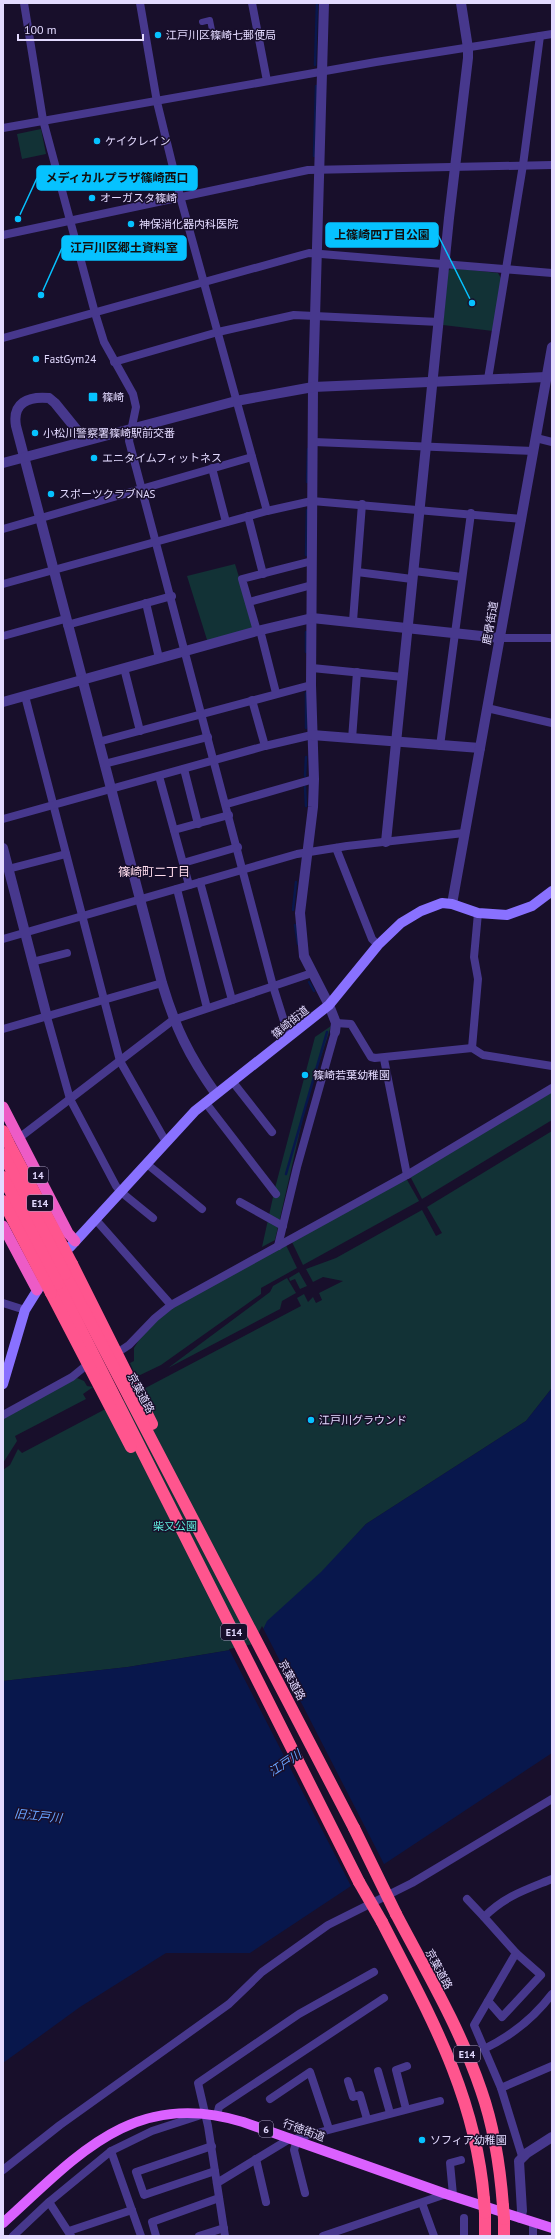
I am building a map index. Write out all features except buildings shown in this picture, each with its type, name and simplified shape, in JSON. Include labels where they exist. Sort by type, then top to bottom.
[{"type":"highway","name":"14","points":[[3,1107],[11,1134],[73,1244]]},
{"type":"highway","name":"E14","points":[[11,1134],[61,1279]]},
{"type":"highway","name":"E14","points":[[3,1154],[61,1279],[113,1379]]},
{"type":"highway","name":"E14","points":[[3,1177],[61,1279],[113,1379],[168,1516],[229,1622],[360,1882],[439,2033],[464,2097],[478,2152],[484,2199],[485,2236]]},
{"type":"highway","name":"E14","points":[[3,1201],[61,1279]]},
{"type":"highway","points":[[3,1226],[38,1288]]},
{"type":"highway","name":"京葉道路","points":[[113,1379],[243,1614],[354,1828],[396,1914],[454,2026],[477,2078],[496,2147],[503,2206],[504,2235]]},
{"type":"main road","name":"篠崎街道","points":[[73,1244],[166,1142],[205,1102],[232,1080],[290,1038],[329,1005],[392,930],[421,911],[442,903],[452,904],[478,913],[496,916],[518,912],[532,906],[552,891]]},
{"type":"main road","points":[[3,1384],[25,1310],[38,1288]]},
{"type":"main road","name":"行徳街道","points":[[3,2223],[74,2159],[109,2133],[151,2116],[204,2113],[217,2115],[294,2139],[450,2195],[552,2228]]},
{"type":"street","points":[[24,3],[43,120],[104,342],[133,394],[136,413],[129,441],[172,596],[274,986],[290,1038]]},
{"type":"street","points":[[140,3],[157,102],[180,196],[267,511]]},
{"type":"street","points":[[252,3],[267,81]]},
{"type":"street","points":[[278,1246],[320,1078],[335,1027],[329,1005],[304,956],[300,913],[314,779],[311,685],[312,500],[314,442],[313,387],[317,316],[324,3]]},
{"type":"street","points":[[386,842],[438,322],[468,48],[461,3]]},
{"type":"street","points":[[202,22],[210,20],[212,30]]},
{"type":"street","points":[[3,128],[43,120],[157,102],[267,81],[552,34]]},
{"type":"street","points":[[488,379],[523,165],[540,36]]},
{"type":"street","points":[[3,235],[69,219],[262,178],[320,169],[552,165]]},
{"type":"street","points":[[3,338],[303,254],[318,253],[552,273]]},
{"type":"street","points":[[114,362],[218,332],[294,315],[438,322]]},
{"type":"street","name":"鹿骨街道","points":[[452,904],[536,438],[549,377],[552,347]]},
{"type":"street","points":[[3,463],[236,401],[313,387],[433,380],[549,377]]},
{"type":"street","points":[[86,440],[53,400],[44,398],[23,403],[16,408],[14,417],[39,519],[162,983],[173,1020],[193,1061],[216,1094]]},
{"type":"street","points":[[536,438],[552,442]]},
{"type":"street","points":[[314,442],[534,451]]},
{"type":"street","points":[[3,529],[252,457]]},
{"type":"street","points":[[212,468],[226,522]]},
{"type":"street","points":[[3,584],[248,516],[312,500],[522,519]]},
{"type":"street","points":[[353,621],[362,504]]},
{"type":"street","points":[[440,746],[471,514]]},
{"type":"street","points":[[248,516],[263,574]]},
{"type":"street","points":[[276,693],[259,630],[242,579],[312,561]]},
{"type":"street","points":[[357,572],[462,577]]},
{"type":"street","points":[[249,602],[312,585]]},
{"type":"street","points":[[3,636],[172,596]]},
{"type":"street","points":[[146,603],[159,658]]},
{"type":"street","points":[[3,702],[259,630],[312,618],[353,621],[500,638],[552,638]]},
{"type":"street","points":[[124,668],[140,731]]},
{"type":"street","points":[[312,668],[403,677]]},
{"type":"street","points":[[352,739],[357,672]]},
{"type":"street","points":[[98,742],[276,693],[311,685]]},
{"type":"street","points":[[25,696],[120,1061],[166,1142]]},
{"type":"street","points":[[252,700],[265,746]]},
{"type":"street","points":[[487,708],[552,723]]},
{"type":"street","points":[[3,819],[265,746],[312,735],[396,743],[480,748]]},
{"type":"street","points":[[104,764],[208,737]]},
{"type":"street","points":[[184,769],[198,824]]},
{"type":"street","points":[[159,776],[189,885]]},
{"type":"street","points":[[227,804],[314,779]]},
{"type":"street","points":[[174,830],[229,816]]},
{"type":"street","points":[[3,939],[139,899],[307,853],[336,848],[464,833]]},
{"type":"street","points":[[183,863],[238,847]]},
{"type":"street","points":[[3,848],[32,962],[70,1099],[121,1192],[154,1218]]},
{"type":"street","points":[[336,848],[372,939],[378,945]]},
{"type":"street","points":[[8,869],[66,854]]},
{"type":"street","points":[[200,882],[232,1000]]},
{"type":"street","points":[[177,889],[207,1008]]},
{"type":"street","points":[[472,1048],[478,979],[474,957],[478,913]]},
{"type":"street","points":[[32,962],[67,953]]},
{"type":"street","points":[[11,1134],[70,1099],[173,1020],[312,973]]},
{"type":"street","points":[[3,1029],[162,983]]},
{"type":"street","points":[[335,1027],[351,1024],[371,1057],[384,1059],[472,1048],[483,1055],[552,1066]]},
{"type":"street","points":[[384,1059],[407,1174]]},
{"type":"street","points":[[232,1080],[272,1132]]},
{"type":"street","points":[[123,1349],[171,1305],[407,1174],[552,1088]]},
{"type":"street","points":[[205,1102],[276,1194]]},
{"type":"street","points":[[147,1164],[202,1209]]},
{"type":"street","points":[[240,1202],[283,1226]]},
{"type":"street","points":[[96,1220],[171,1305]]},
{"type":"street","points":[[3,1303],[25,1310]]},
{"type":"street","points":[[3,1415],[72,1377],[83,1368]]},
{"type":"street","points":[[3,2170],[60,2125],[228,2004],[262,1972],[328,1925],[412,1883],[552,1799]]},
{"type":"street","points":[[484,1917],[497,1903],[526,1888],[552,1879]]},
{"type":"street","points":[[467,1899],[516,1953],[541,1975],[502,2017],[488,2001]]},
{"type":"street","points":[[516,1953],[474,2025],[501,2088],[522,2156]]},
{"type":"street","points":[[198,2236],[224,2232],[212,2146],[198,2083],[299,2014],[374,1972]]},
{"type":"street","points":[[484,2049],[508,2037],[524,2025],[552,1994]]},
{"type":"street","points":[[217,2115],[219,2107],[384,1998]]},
{"type":"street","points":[[406,2109],[396,2070],[408,2066]]},
{"type":"street","points":[[501,2088],[552,2066]]},
{"type":"street","points":[[378,2070],[390,2113]]},
{"type":"street","points":[[270,2099],[310,2072],[329,2129]]},
{"type":"street","points":[[348,2081],[353,2097],[360,2095],[367,2119]]},
{"type":"street","points":[[217,2183],[256,2159],[294,2139],[440,2101]]},
{"type":"street","points":[[13,2236],[49,2202],[111,2151],[152,2131],[204,2113]]},
{"type":"street","points":[[520,2218],[522,2211],[518,2166],[522,2156],[552,2137]]},
{"type":"street","points":[[294,2139],[294,2150],[305,2193]]},
{"type":"street","points":[[212,2146],[136,2172],[144,2195],[215,2171]]},
{"type":"street","points":[[111,2151],[140,2236]]},
{"type":"street","points":[[256,2159],[266,2202]]},
{"type":"street","points":[[323,2236],[450,2195],[450,2163],[461,2160]]},
{"type":"street","points":[[156,2236],[152,2222],[219,2198]]},
{"type":"street","points":[[49,2202],[70,2233],[132,2210]]},
{"type":"street","points":[[422,2203],[434,2236]]},
{"type":"street","points":[[464,2218],[464,2236]]},
{"type":"street","points":[[533,2223],[533,2236]]},
{"type":"green space","points":[[41,129],[46,154],[22,159],[17,134]]},
{"type":"green space","points":[[452,268],[498,273],[502,280],[493,331],[443,325],[448,271]]},
{"type":"green space","points":[[235,564],[255,629],[208,643],[187,576]]},
{"type":"green space","points":[[331,1026],[307,1100],[275,1240],[262,1247],[275,1188],[315,1037]]},
{"type":"green space","points":[[552,1092],[552,1120],[422,1199],[410,1176]]},
{"type":"green space","name":"柴又公園","points":[[552,1131],[552,1388],[526,1421],[366,1524],[255,1646],[128,1667],[3,1681],[3,1470],[10,1465],[18,1449],[22,1453],[301,1306],[297,1298],[304,1294],[308,1302],[313,1297],[316,1303],[322,1300],[319,1293],[343,1281],[323,1277],[313,1282],[306,1269],[336,1258],[422,1210],[436,1236],[442,1233],[427,1207]]},
{"type":"green space","points":[[406,1178],[419,1201],[303,1265],[292,1242]]},
{"type":"green space","points":[[286,1245],[297,1268],[261,1288],[261,1294],[161,1365],[136,1377],[130,1363],[134,1361],[134,1348],[147,1327],[177,1305]]},
{"type":"green space","points":[[299,1272],[307,1286],[300,1289],[295,1279],[290,1281],[289,1278]]},
{"type":"green space","points":[[287,1278],[296,1293],[282,1301],[280,1309],[168,1368],[270,1292],[273,1286]]},
{"type":"green space","points":[[77,1378],[84,1381],[87,1386],[93,1387],[83,1394],[86,1399],[15,1436],[17,1441],[3,1463],[3,1417]]},
{"type":"water","points":[[552,1388],[552,1753],[250,1953],[166,1953],[80,2007],[3,2063],[3,1681],[128,1667],[255,1646],[267,1621],[321,1572],[366,1524],[526,1421]]},
{"type":"pier","points":[[262,1626],[385,1866],[352,1888],[229,1649],[253,1644]]},
{"type":"waterway","points":[[315,65],[317,3]]},
{"type":"waterway","points":[[314,156],[316,86]]},
{"type":"waterway","points":[[307,482],[308,449]]},
{"type":"waterway","points":[[306,555],[307,510]]},
{"type":"waterway","points":[[306,632],[306,652]]},
{"type":"waterway","points":[[306,693],[306,728]]},
{"type":"waterway","points":[[305,776],[306,757]]},
{"type":"waterway","points":[[305,787],[306,806]]},
{"type":"waterway","points":[[293,910],[296,882]]},
{"type":"waterway","points":[[295,925],[298,944]]},
{"type":"waterway","points":[[309,982],[314,991]]},
{"type":"waterway","points":[[286,1174],[327,1032]]},
{"type":"place","name":"江戸川区篠崎七郵便局","points":[[158,35]]},
{"type":"place","name":"ケイクレイン","points":[[97,141]]},
{"type":"place","name":"オーガスタ篠崎","points":[[92,198]]},
{"type":"place","name":"メディカルプラザ篠崎西口","points":[[18,219]]},
{"type":"place","name":"神保消化器内科医院","points":[[131,224]]},
{"type":"place","name":"江戸川区郷土資料室","points":[[41,295]]},
{"type":"place","name":"上篠崎四丁目公園","points":[[472,303]]},
{"type":"place","name":"FastGym24","points":[[36,359]]},
{"type":"place","name":"篠崎","points":[[93,397]]},
{"type":"place","name":"小松川警察署篠崎駅前交番","points":[[35,433]]},
{"type":"place","name":"エニタイムフィットネス","points":[[94,458]]},
{"type":"place","name":"スポーツクラブNAS","points":[[51,494]]},
{"type":"place","name":"篠崎若葉幼稚園","points":[[305,1075]]},
{"type":"place","name":"江戸川グラウンド","points":[[311,1420]]},
{"type":"place","name":"ソフィア幼稚園","points":[[422,2140]]},
{"type":"district","name":"篠崎町二丁目","points":[[154,872]]},
{"type":"water label","name":"江戸川","points":[[285,1763]]},
{"type":"water label","name":"旧江戸川","points":[[38,1816]]}]
